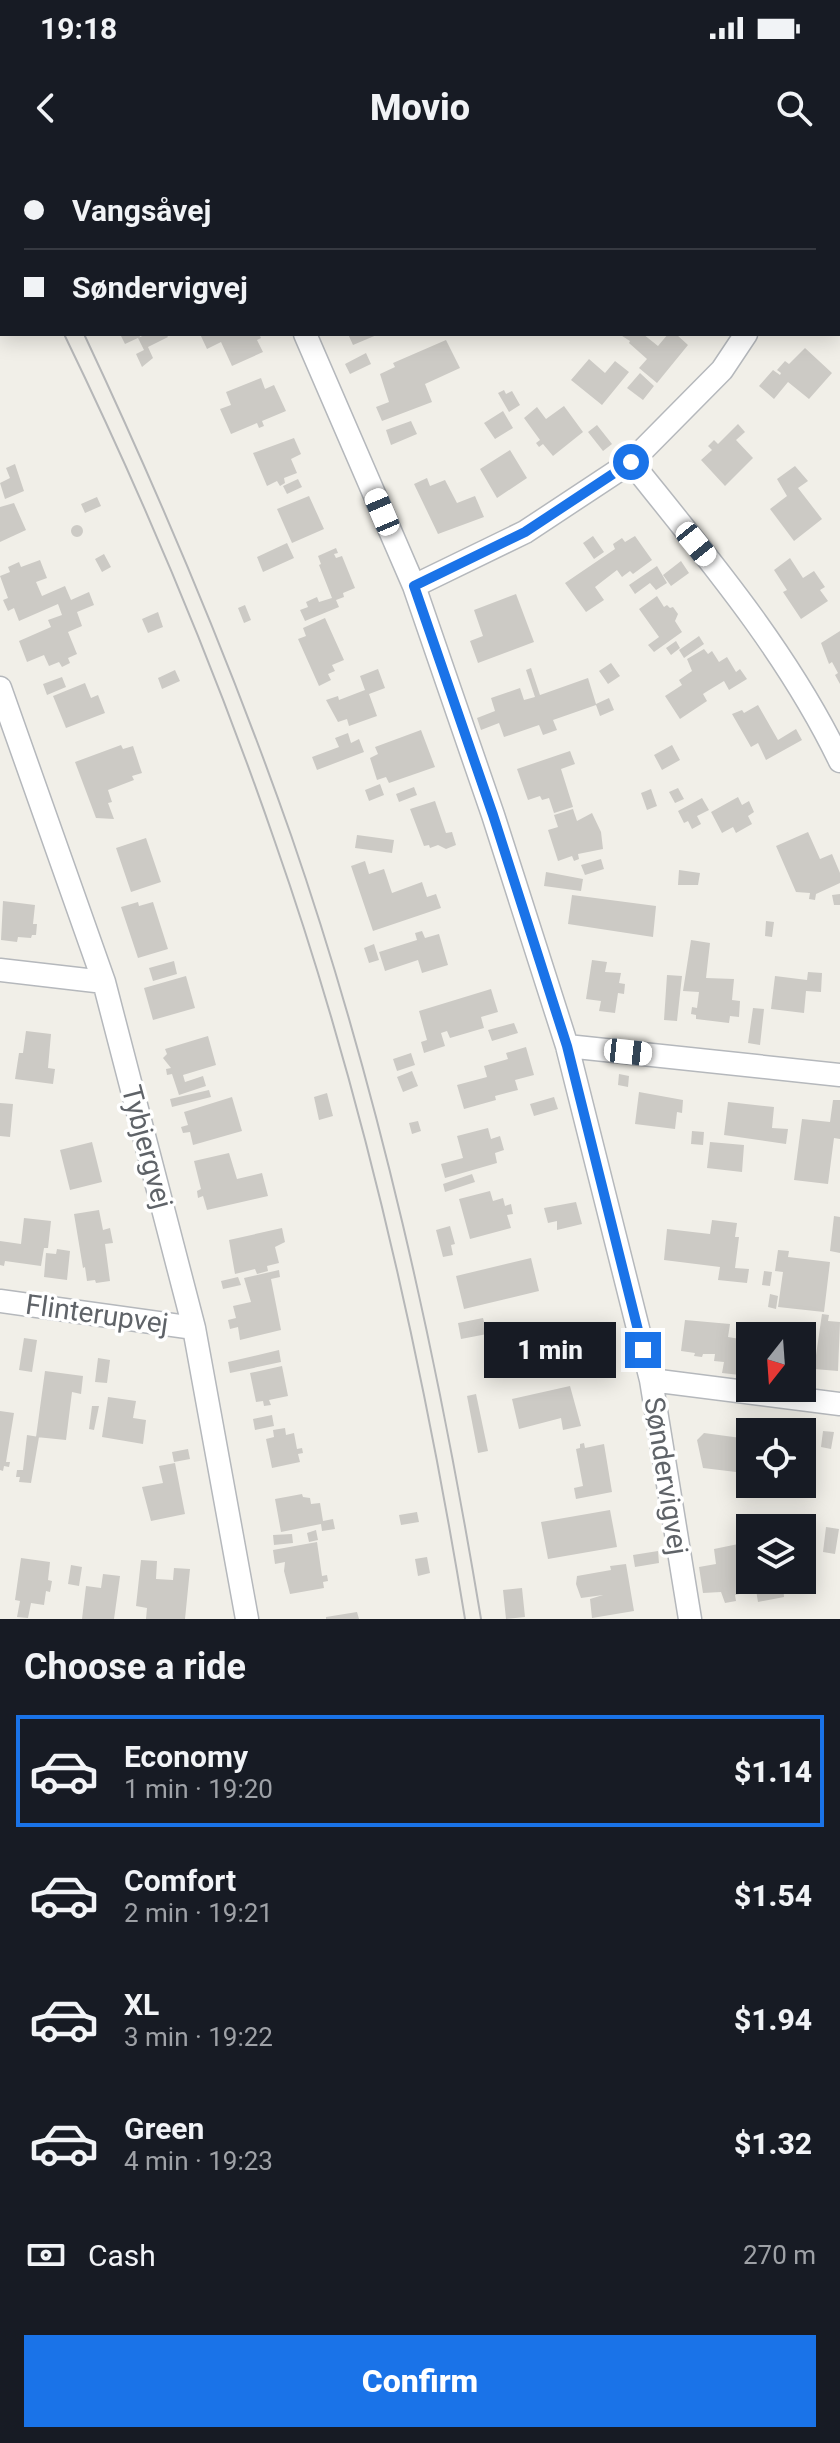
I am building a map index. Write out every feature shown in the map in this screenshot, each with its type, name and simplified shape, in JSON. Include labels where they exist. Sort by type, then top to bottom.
[{"type":"street","name":"Søndervigvej","points":[[306,336],[414,586],[498,829],[567,1046],[651,1380],[690,1619]]},
{"type":"street","points":[[414,586],[525,532],[631,462],[722,370],[745,336]]},
{"type":"street","points":[[631,462],[749,609],[828,735],[840,761]]},
{"type":"street","name":"Tybjergvej","points":[[0,688],[104,982],[194,1328],[247,1619]]},
{"type":"street","points":[[0,970],[104,982]]},
{"type":"street","points":[[567,1046],[840,1075]]},
{"type":"street","name":"Flinterupvej","points":[[0,1301],[194,1328]]},
{"type":"street","points":[[651,1380],[840,1404]]},
{"type":"building","points":[[121,336],[140,336],[140,337],[125,344]]},
{"type":"building","points":[[201,336],[260,336],[257,340],[263,352],[232,366],[221,342],[207,349]]},
{"type":"building","points":[[349,336],[374,336],[353,345]]},
{"type":"building","points":[[622,336],[646,336],[658,346],[666,336],[678,336],[688,345],[657,383],[639,368],[647,359]]},
{"type":"building","points":[[168,337],[148,347],[153,358],[142,367],[136,354],[144,350],[138,338]]},
{"type":"building","points":[[446,340],[460,368],[425,384],[432,402],[382,421],[376,407],[389,402],[380,374],[395,367],[393,363]]},
{"type":"building","points":[[805,348],[832,373],[809,399],[788,382],[774,399],[759,386],[773,370],[780,375],[777,370],[785,361],[789,364]]},
{"type":"building","points":[[366,353],[371,364],[350,374],[345,364]]},
{"type":"building","points":[[589,359],[605,373],[615,361],[629,372],[602,405],[571,380]]},
{"type":"building","points":[[640,373],[654,386],[643,400],[627,388]]},
{"type":"building","points":[[261,378],[265,389],[274,385],[286,411],[262,421],[264,426],[259,428],[257,423],[231,434],[220,409],[231,405],[226,392]]},
{"type":"building","points":[[504,390],[506,394],[512,391],[520,405],[509,412],[498,393]]},
{"type":"building","points":[[564,406],[583,432],[553,456],[543,444],[539,447],[536,443],[540,440],[524,418],[537,407],[546,419]]},
{"type":"building","points":[[503,411],[513,428],[495,439],[484,423]]},
{"type":"building","points":[[411,421],[417,434],[391,445],[386,430]]},
{"type":"building","points":[[738,424],[745,432],[736,440],[753,458],[725,486],[701,460],[712,450],[708,446],[714,440],[718,444]]},
{"type":"building","points":[[597,425],[612,444],[603,451],[588,432]]},
{"type":"building","points":[[294,438],[301,454],[291,459],[297,473],[284,478],[285,483],[280,486],[277,481],[267,486],[253,453]]},
{"type":"building","points":[[510,450],[527,478],[497,498],[480,469]]},
{"type":"building","points":[[15,464],[24,491],[5,499],[0,483],[10,478],[6,468]]},
{"type":"building","points":[[795,466],[808,481],[798,488],[822,519],[794,541],[770,509],[787,496],[777,479]]},
{"type":"building","points":[[427,478],[430,486],[445,480],[457,503],[475,496],[484,517],[438,534],[414,484]]},
{"type":"building","points":[[298,479],[302,487],[287,494],[283,486]]},
{"type":"building","points":[[309,496],[324,529],[292,543],[277,509]]},
{"type":"building","points":[[97,497],[101,506],[85,513],[81,504]]},
{"type":"building","points":[[14,503],[26,530],[0,542],[0,507]]},
{"type":"building","points":[[77,525],[83,531],[77,537],[71,531]]},
{"type":"building","points":[[593,536],[604,552],[594,559],[583,543]]},
{"type":"building","points":[[635,536],[652,560],[633,574],[630,571],[622,577],[617,570],[595,587],[604,600],[586,612],[565,583],[615,549],[613,544],[622,538],[625,542]]},
{"type":"building","points":[[287,543],[294,558],[263,572],[257,557]]},
{"type":"building","points":[[336,548],[338,553],[334,554],[336,558],[342,556],[355,588],[336,600],[339,607],[305,621],[300,610],[308,607],[306,602],[317,597],[319,602],[332,598],[318,556]]},
{"type":"building","points":[[104,554],[111,567],[102,572],[95,559]]},
{"type":"building","points":[[790,558],[803,578],[814,571],[825,587],[820,590],[828,601],[801,619],[783,592],[787,590],[774,570]]},
{"type":"building","points":[[40,560],[47,578],[36,582],[42,596],[65,586],[71,600],[89,592],[94,605],[77,612],[82,626],[68,632],[77,654],[68,658],[70,663],[62,667],[59,662],[49,666],[44,655],[27,662],[19,641],[51,627],[48,620],[62,615],[58,604],[19,621],[14,608],[8,611],[3,600],[8,598],[0,576],[10,572],[8,567],[19,562],[21,567]]},
{"type":"building","points":[[681,561],[689,573],[671,586],[663,575]]},
{"type":"building","points":[[657,566],[667,583],[656,590],[650,583],[635,594],[629,585]]},
{"type":"building","points":[[516,594],[534,642],[478,663],[470,641],[483,636],[474,610]]},
{"type":"building","points":[[657,596],[664,607],[673,607],[678,614],[675,621],[682,632],[654,652],[648,645],[659,637],[639,609]]},
{"type":"building","points":[[245,605],[251,620],[244,623],[238,608]]},
{"type":"building","points":[[158,612],[163,627],[148,633],[142,619]]},
{"type":"building","points":[[325,618],[344,660],[332,665],[335,671],[328,674],[331,680],[319,686],[298,639],[306,636],[303,628]]},
{"type":"building","points":[[840,631],[840,684],[835,675],[838,673],[832,662],[829,664],[821,643]]},
{"type":"building","points":[[699,636],[704,644],[684,658],[679,650]]},
{"type":"building","points":[[676,641],[680,648],[671,655],[666,648]]},
{"type":"building","points":[[704,649],[708,654],[712,651],[719,662],[727,657],[736,672],[740,669],[747,679],[729,690],[724,681],[703,694],[707,701],[680,719],[665,696],[682,685],[679,680],[692,671],[687,659]]},
{"type":"building","points":[[611,663],[620,676],[608,684],[599,671]]},
{"type":"building","points":[[531,668],[540,695],[588,678],[596,704],[609,698],[614,710],[600,716],[596,705],[553,720],[557,730],[543,735],[539,725],[504,737],[499,723],[481,730],[477,718],[495,711],[491,698],[520,688],[524,700],[535,697],[526,670]]},
{"type":"building","points":[[378,669],[385,688],[369,694],[377,716],[349,726],[347,719],[338,722],[326,700],[338,696],[339,700],[365,690],[360,676]]},
{"type":"building","points":[[175,670],[180,681],[162,689],[158,678]]},
{"type":"building","points":[[62,677],[66,687],[47,695],[43,684]]},
{"type":"building","points":[[85,683],[91,698],[98,695],[105,713],[66,728],[53,696]]},
{"type":"building","points":[[758,705],[778,740],[796,729],[802,740],[766,760],[758,743],[751,747],[732,714],[742,710],[744,713]]},
{"type":"building","points":[[421,730],[435,767],[389,783],[386,777],[377,780],[370,758],[378,754],[375,747]]},
{"type":"building","points":[[348,733],[351,743],[359,739],[364,752],[317,770],[312,757],[339,747],[335,738]]},
{"type":"building","points":[[121,745],[123,749],[133,746],[142,773],[132,776],[134,780],[108,790],[112,802],[108,803],[114,819],[96,818],[75,762]]},
{"type":"building","points":[[672,745],[680,760],[662,770],[654,755]]},
{"type":"building","points":[[570,751],[575,764],[561,769],[573,807],[554,813],[549,798],[542,800],[540,796],[528,800],[517,769]]},
{"type":"building","points":[[380,784],[384,795],[369,801],[365,790]]},
{"type":"building","points":[[414,787],[417,795],[399,802],[396,794]]},
{"type":"building","points":[[678,788],[684,799],[675,803],[669,792]]},
{"type":"building","points":[[651,789],[657,806],[647,810],[641,793]]},
{"type":"building","points":[[738,797],[742,805],[749,801],[754,812],[748,816],[752,824],[736,833],[733,827],[722,833],[711,812]]},
{"type":"building","points":[[702,798],[709,810],[697,816],[701,824],[692,829],[688,821],[684,823],[678,811]]},
{"type":"building","points":[[435,801],[446,833],[452,832],[456,845],[446,849],[438,845],[430,848],[429,845],[424,846],[410,809]]},
{"type":"building","points":[[573,809],[577,821],[592,813],[601,832],[603,849],[578,854],[579,859],[574,861],[572,856],[558,861],[548,830],[558,827],[554,815]]},
{"type":"building","points":[[808,832],[820,859],[832,854],[840,873],[840,883],[816,894],[815,900],[809,899],[810,893],[796,892],[776,846]]},
{"type":"building","points":[[357,835],[394,840],[392,853],[355,848]]},
{"type":"building","points":[[146,838],[161,882],[131,892],[116,848]]},
{"type":"building","points":[[601,859],[604,869],[585,875],[581,865]]},
{"type":"building","points":[[365,861],[369,874],[384,869],[392,893],[422,882],[427,897],[436,894],[441,908],[373,931],[351,866]]},
{"type":"building","points":[[679,870],[700,873],[698,885],[678,885]]},
{"type":"building","points":[[546,872],[583,879],[581,891],[544,886]]},
{"type":"building","points":[[840,894],[840,905],[834,905],[832,895]]},
{"type":"building","points":[[572,895],[656,906],[653,937],[568,924]]},
{"type":"building","points":[[3,901],[35,905],[33,924],[37,924],[36,935],[31,938],[18,937],[17,942],[1,940]]},
{"type":"building","points":[[138,902],[139,906],[153,902],[168,949],[138,958],[121,907]]},
{"type":"building","points":[[766,921],[774,922],[772,937],[765,936]]},
{"type":"building","points":[[422,931],[425,938],[439,934],[448,965],[422,973],[418,960],[385,971],[379,952],[417,940],[415,933]]},
{"type":"building","points":[[691,940],[710,943],[706,978],[734,979],[732,1000],[740,1001],[739,1017],[730,1016],[729,1023],[696,1019],[696,1015],[691,1014],[692,1007],[697,1008],[699,992],[683,991]]},
{"type":"building","points":[[374,944],[379,960],[369,963],[364,948]]},
{"type":"building","points":[[592,960],[607,962],[605,972],[621,973],[619,983],[625,984],[624,994],[618,993],[615,1013],[599,1011],[601,1001],[586,999]]},
{"type":"building","points":[[174,961],[177,974],[153,981],[149,968]]},
{"type":"building","points":[[808,972],[822,973],[821,992],[806,991],[804,1013],[771,1009],[775,976],[807,980]]},
{"type":"building","points":[[667,975],[682,976],[677,1021],[664,1020]]},
{"type":"building","points":[[186,976],[195,1008],[153,1020],[144,988]]},
{"type":"building","points":[[491,989],[498,1012],[481,1017],[484,1028],[450,1038],[447,1031],[441,1033],[445,1046],[424,1053],[421,1042],[427,1040],[419,1011]]},
{"type":"building","points":[[753,1008],[764,1009],[760,1045],[748,1043]]},
{"type":"building","points":[[514,1023],[518,1033],[492,1041],[488,1030]]},
{"type":"building","points":[[26,1031],[51,1034],[48,1068],[55,1069],[53,1084],[15,1079]]},
{"type":"building","points":[[208,1036],[216,1065],[183,1075],[185,1082],[203,1076],[206,1086],[179,1095],[172,1074],[167,1075],[166,1069],[171,1068],[163,1058],[167,1054],[165,1049]]},
{"type":"building","points":[[526,1047],[534,1075],[515,1080],[518,1090],[464,1109],[457,1085],[487,1077],[484,1066],[508,1059],[506,1053]]},
{"type":"building","points":[[411,1053],[415,1065],[397,1071],[393,1059]]},
{"type":"building","points":[[412,1071],[418,1086],[403,1092],[397,1077]]},
{"type":"building","points":[[619,1074],[629,1076],[628,1087],[618,1085]]},
{"type":"building","points":[[209,1090],[211,1097],[172,1107],[170,1099]]},
{"type":"building","points":[[639,1092],[683,1100],[682,1113],[677,1112],[675,1129],[635,1124]]},
{"type":"building","points":[[327,1093],[333,1116],[319,1120],[314,1097]]},
{"type":"building","points":[[232,1097],[242,1131],[193,1145],[190,1132],[183,1133],[181,1127],[188,1125],[184,1112]]},
{"type":"building","points":[[554,1097],[558,1109],[534,1116],[530,1104]]},
{"type":"building","points":[[833,1100],[840,1100],[840,1139],[834,1138],[828,1184],[794,1180],[802,1119],[830,1122]]},
{"type":"building","points":[[728,1102],[774,1107],[772,1128],[788,1129],[786,1144],[724,1135]]},
{"type":"building","points":[[0,1103],[13,1104],[10,1137],[0,1136]]},
{"type":"building","points":[[418,1121],[421,1131],[412,1134],[409,1123]]},
{"type":"building","points":[[488,1128],[491,1139],[500,1136],[504,1150],[495,1153],[497,1163],[445,1178],[441,1164],[463,1158],[457,1136]]},
{"type":"building","points":[[692,1131],[704,1132],[703,1145],[691,1144]]},
{"type":"building","points":[[92,1142],[102,1182],[70,1190],[60,1150]]},
{"type":"building","points":[[710,1142],[744,1145],[742,1172],[707,1168]]},
{"type":"building","points":[[229,1153],[237,1179],[262,1173],[268,1196],[207,1210],[203,1196],[198,1198],[197,1191],[201,1189],[194,1161]]},
{"type":"building","points":[[472,1174],[475,1182],[445,1192],[443,1184]]},
{"type":"building","points":[[490,1191],[493,1201],[503,1198],[505,1206],[511,1204],[513,1214],[507,1215],[511,1228],[470,1239],[459,1199]]},
{"type":"building","points":[[576,1202],[582,1224],[557,1230],[557,1221],[548,1223],[544,1208]]},
{"type":"building","points":[[99,1210],[103,1230],[110,1228],[113,1243],[105,1244],[110,1281],[96,1283],[95,1280],[87,1281],[74,1214]]},
{"type":"building","points":[[834,1216],[840,1217],[840,1253],[830,1251]]},
{"type":"building","points":[[24,1218],[51,1221],[48,1248],[44,1248],[41,1266],[5,1261],[4,1266],[0,1265],[0,1241],[21,1244]]},
{"type":"building","points":[[712,1220],[737,1223],[735,1237],[739,1237],[735,1268],[749,1269],[747,1283],[718,1280],[720,1267],[664,1260],[667,1229],[710,1234]]},
{"type":"building","points":[[450,1226],[455,1244],[451,1245],[453,1255],[443,1257],[436,1230]]},
{"type":"building","points":[[282,1228],[285,1242],[275,1247],[279,1263],[267,1266],[268,1271],[257,1274],[255,1269],[235,1274],[229,1240]]},
{"type":"building","points":[[57,1249],[70,1251],[67,1280],[44,1277],[46,1253],[56,1254]]},
{"type":"building","points":[[778,1250],[789,1251],[788,1257],[830,1262],[824,1312],[778,1307],[783,1272],[775,1271]]},
{"type":"building","points":[[531,1258],[539,1291],[464,1309],[456,1276]]},
{"type":"building","points":[[279,1270],[280,1277],[271,1279],[281,1330],[240,1340],[238,1327],[230,1329],[228,1320],[236,1318],[233,1306],[251,1302],[244,1278]]},
{"type":"building","points":[[764,1271],[772,1272],[770,1286],[762,1285]]},
{"type":"building","points":[[238,1277],[241,1285],[223,1289],[221,1281]]},
{"type":"building","points":[[770,1294],[778,1296],[776,1309],[768,1307]]},
{"type":"building","points":[[822,1314],[829,1315],[828,1321],[840,1322],[838,1371],[816,1369]]},
{"type":"building","points":[[483,1318],[487,1334],[461,1339],[458,1323]]},
{"type":"building","points":[[685,1320],[730,1324],[728,1337],[736,1338],[736,1375],[722,1373],[724,1362],[714,1361],[715,1354],[703,1354],[702,1357],[681,1351]]},
{"type":"building","points":[[565,1322],[572,1350],[552,1355],[553,1360],[538,1364],[537,1359],[524,1362],[517,1333]]},
{"type":"building","points":[[24,1338],[37,1340],[32,1372],[19,1370]]},
{"type":"building","points":[[279,1350],[281,1362],[230,1373],[228,1362]]},
{"type":"building","points":[[98,1358],[110,1360],[107,1383],[95,1382]]},
{"type":"building","points":[[282,1366],[288,1396],[269,1400],[271,1405],[256,1402],[250,1373]]},
{"type":"building","points":[[45,1371],[83,1376],[81,1394],[72,1392],[66,1440],[36,1437]]},
{"type":"building","points":[[570,1386],[581,1426],[563,1430],[561,1418],[519,1429],[512,1399]]},
{"type":"building","points":[[476,1394],[488,1451],[478,1453],[467,1396]]},
{"type":"building","points":[[108,1397],[136,1401],[133,1418],[146,1420],[143,1444],[102,1437]]},
{"type":"building","points":[[92,1406],[99,1406],[94,1430],[89,1429]]},
{"type":"building","points":[[0,1411],[14,1413],[6,1462],[10,1462],[3,1471],[0,1470]]},
{"type":"building","points":[[272,1415],[274,1426],[255,1430],[253,1419]]},
{"type":"building","points":[[285,1428],[286,1435],[294,1433],[297,1449],[302,1448],[303,1453],[298,1454],[300,1462],[272,1468],[266,1439],[274,1437],[273,1430]]},
{"type":"building","points":[[823,1431],[834,1432],[831,1449],[821,1447]]},
{"type":"building","points":[[704,1433],[736,1437],[736,1472],[703,1468],[697,1440]]},
{"type":"building","points":[[27,1435],[39,1437],[31,1483],[19,1482],[20,1477],[16,1477],[17,1470],[23,1470]]},
{"type":"building","points":[[584,1443],[585,1448],[604,1444],[612,1492],[576,1499],[574,1488],[583,1486],[576,1449]]},
{"type":"building","points":[[188,1449],[190,1459],[174,1462],[172,1452]]},
{"type":"building","points":[[175,1463],[185,1514],[151,1521],[142,1487],[163,1483],[159,1466]]},
{"type":"building","points":[[302,1494],[310,1498],[311,1504],[320,1503],[323,1521],[333,1519],[335,1529],[322,1531],[321,1524],[281,1532],[275,1499]]},
{"type":"building","points":[[610,1510],[617,1547],[548,1559],[541,1522]]},
{"type":"building","points":[[417,1512],[419,1522],[401,1525],[399,1515]]},
{"type":"building","points":[[826,1527],[839,1529],[835,1554],[823,1552]]},
{"type":"building","points":[[316,1530],[318,1540],[309,1542],[307,1533]]},
{"type":"building","points":[[292,1534],[293,1543],[274,1545],[273,1535]]},
{"type":"building","points":[[317,1542],[322,1576],[327,1575],[328,1581],[323,1582],[324,1588],[290,1594],[285,1562],[275,1564],[273,1550]]},
{"type":"building","points":[[736,1544],[736,1594],[740,1594],[735,1595],[736,1601],[725,1603],[721,1592],[703,1593],[699,1567],[716,1564],[714,1549]]},
{"type":"building","points":[[658,1551],[659,1563],[635,1567],[633,1555]]},
{"type":"building","points":[[427,1557],[430,1573],[418,1576],[415,1559]]},
{"type":"building","points":[[21,1558],[50,1562],[50,1592],[46,1591],[44,1605],[31,1603],[28,1618],[17,1617],[20,1601],[15,1600]]},
{"type":"building","points":[[141,1560],[157,1561],[156,1579],[173,1580],[174,1568],[190,1569],[185,1619],[146,1619],[147,1608],[136,1606]]},
{"type":"building","points":[[626,1564],[634,1611],[592,1618],[590,1599],[603,1595],[581,1598],[576,1584],[577,1576]]},
{"type":"building","points":[[71,1565],[82,1567],[79,1586],[68,1584]]},
{"type":"building","points":[[103,1574],[120,1576],[114,1619],[82,1619],[86,1586],[101,1588]]},
{"type":"building","points":[[522,1588],[525,1617],[506,1619],[503,1590]]},
{"type":"building","points":[[757,1594],[784,1594],[784,1597],[758,1602]]},
{"type":"building","points":[[357,1612],[359,1619],[326,1619],[326,1617]]},
{"type":"tram line","points":[[65,336],[150,521],[203,648],[252,777],[307,937],[336,1032],[387,1226],[430,1422],[465,1619]]},
{"type":"tram line","points":[[85,336],[168,520],[219,645],[268,771],[323,931],[378,1125],[425,1322],[481,1619]]},
{"type":"route","points":[[631,462],[525,532],[414,586],[493,815],[567,1046],[643,1350]]}]
